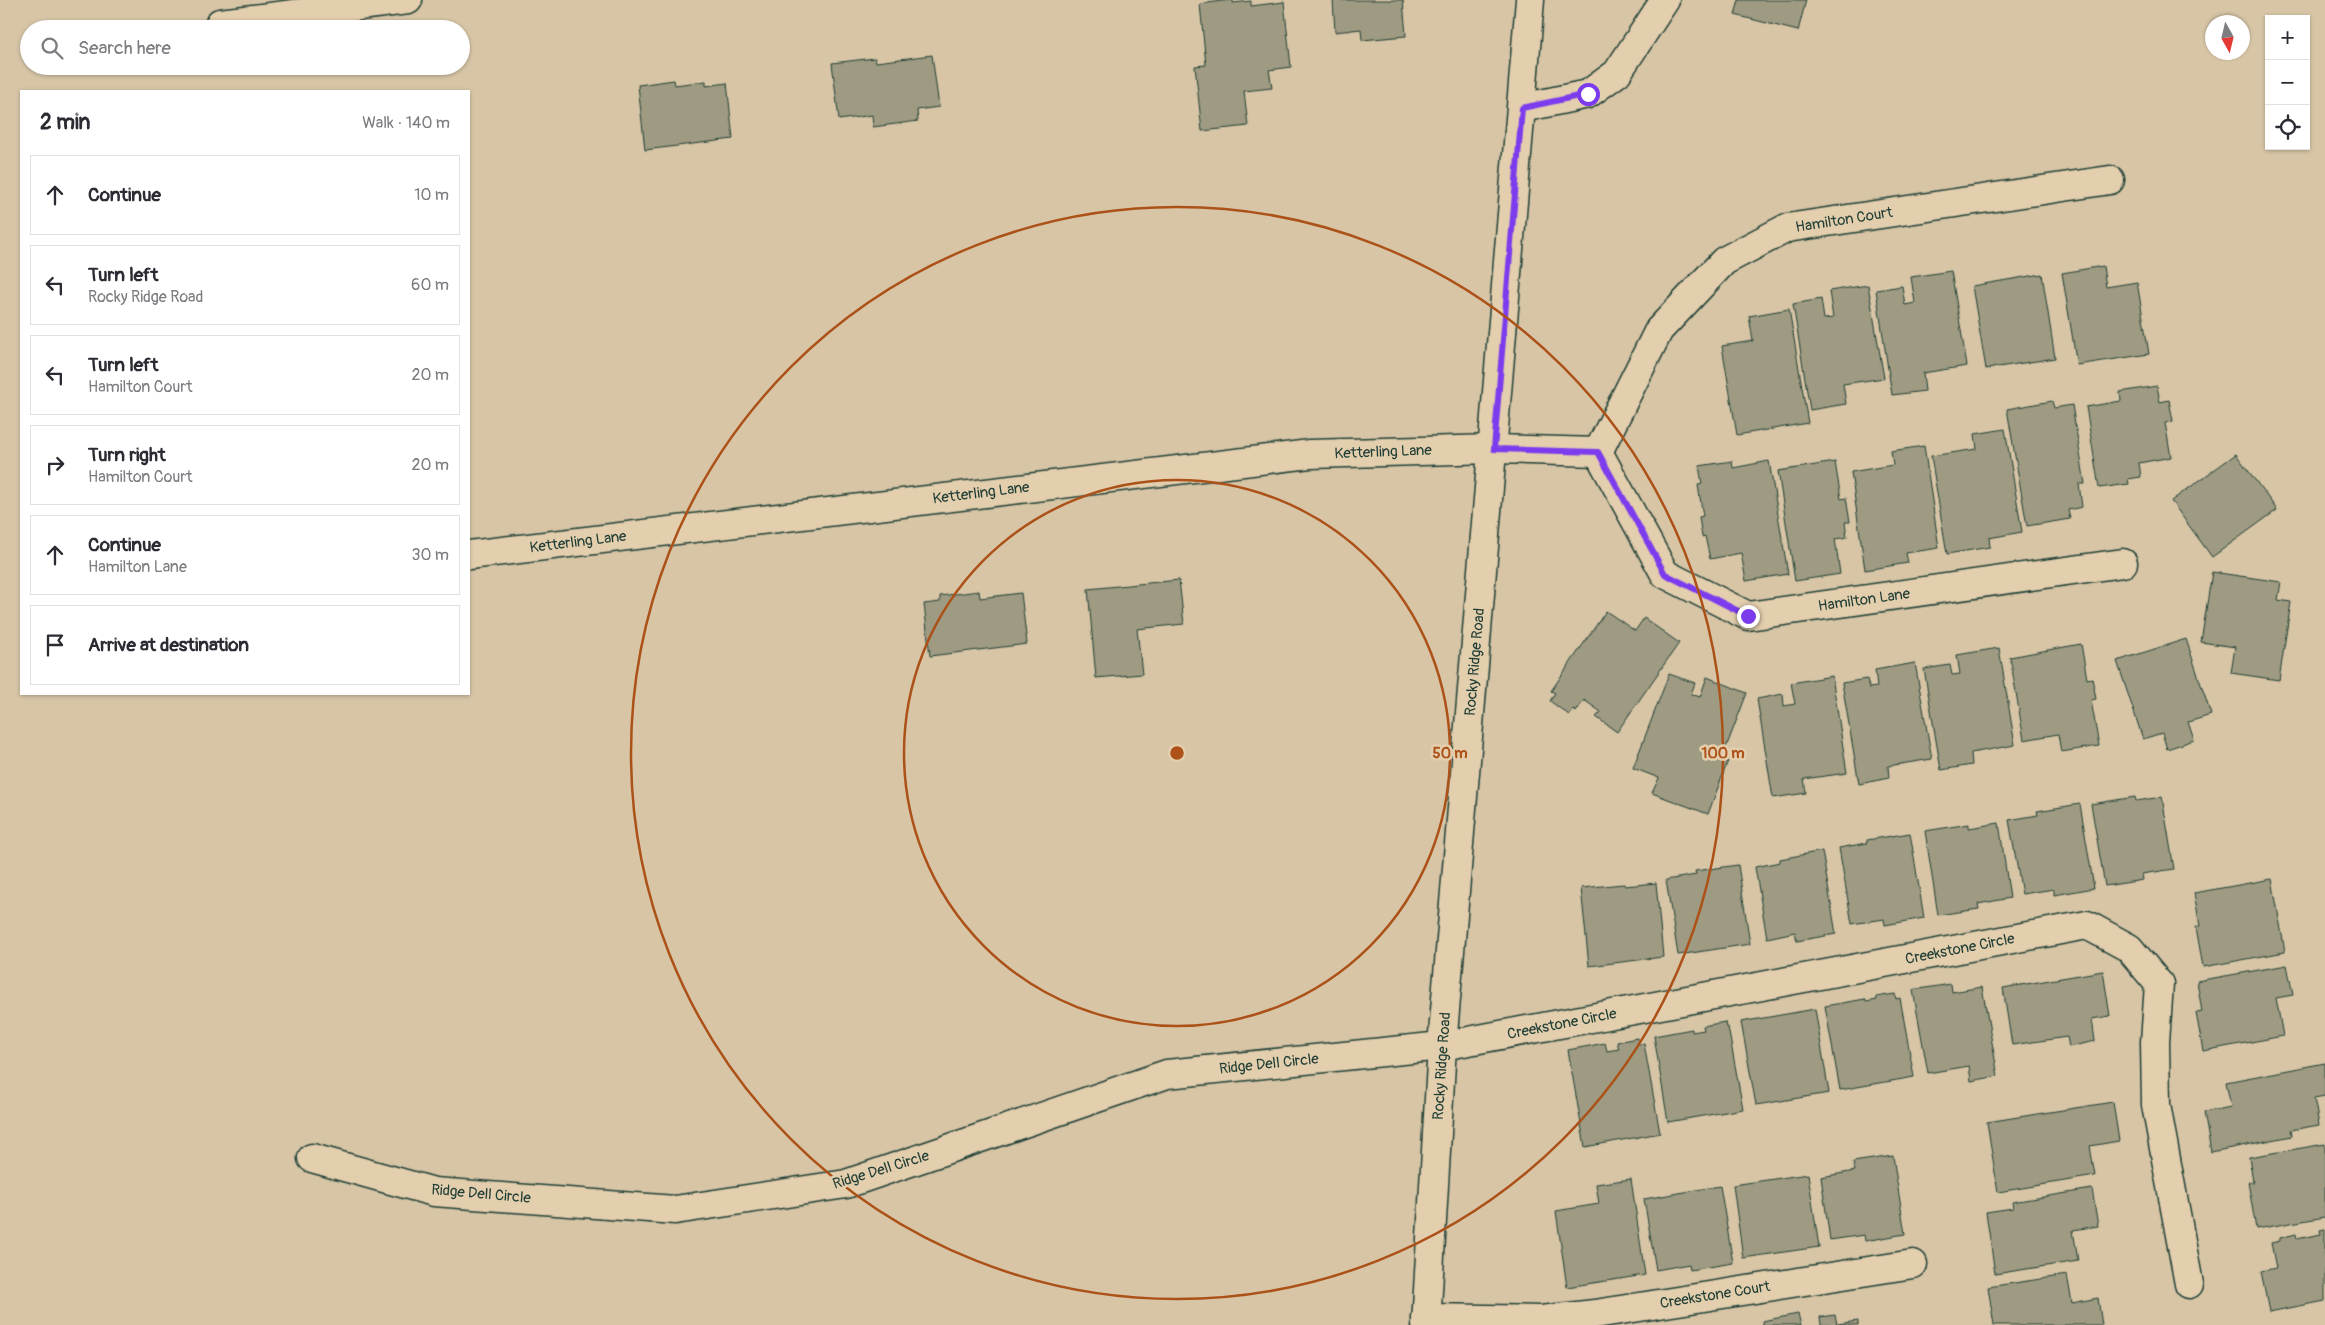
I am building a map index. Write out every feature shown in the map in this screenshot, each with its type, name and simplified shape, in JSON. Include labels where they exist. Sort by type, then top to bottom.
[{"type":"street","points":[[245,20],[408,0]]},
{"type":"street","name":"Rocky Ridge Road","points":[[1426,1321],[1442,1046],[1494,449],[1530,0]]},
{"type":"street","points":[[1522,108],[1588,94],[1617,74],[1665,0]]},
{"type":"street","name":"Hamilton Court","points":[[1598,452],[1659,330],[1724,261],[1787,228],[2110,180]]},
{"type":"street","points":[[1494,449],[1598,452]]},
{"type":"street","name":"Ketterling Lane","points":[[470,555],[1310,454],[1494,449]]},
{"type":"street","name":"Hamilton Lane","points":[[1598,452],[1665,574],[1748,616],[2123,563]]},
{"type":"street","name":"Creekstone Circle","points":[[1442,1046],[2087,925],[2130,948],[2159,984],[2155,1042],[2156,1105],[2189,1284]]},
{"type":"street","name":"Ridge Dell Circle","points":[[312,1158],[434,1192],[675,1210],[846,1184],[1167,1074],[1442,1046]]},
{"type":"street","name":"Creekstone Court","points":[[1426,1321],[1523,1320],[1595,1314],[1913,1264]]},
{"type":"building","points":[[1233,0],[1233,3],[1251,1],[1251,6],[1284,2],[1291,67],[1269,70],[1272,88],[1244,91],[1248,126],[1202,131],[1195,66],[1206,65],[1200,4]]},
{"type":"building","points":[[1333,0],[1403,0],[1406,36],[1362,40],[1361,29],[1335,32]]},
{"type":"building","points":[[1739,0],[1806,0],[1798,31],[1735,15]]},
{"type":"building","points":[[932,55],[939,107],[917,110],[918,121],[873,127],[872,115],[839,120],[832,63],[875,58],[876,62]]},
{"type":"building","points":[[674,80],[675,85],[706,81],[706,86],[727,83],[733,139],[645,150],[638,85]]},
{"type":"building","points":[[2103,266],[2106,287],[2137,282],[2149,354],[2077,365],[2062,273]]},
{"type":"building","points":[[1951,271],[1967,366],[1923,373],[1925,391],[1892,395],[1876,290],[1902,286],[1905,305],[1915,303],[1911,277]]},
{"type":"building","points":[[2042,274],[2055,358],[1986,369],[1972,286]]},
{"type":"building","points":[[1868,285],[1884,378],[1843,384],[1846,404],[1810,410],[1793,304],[1821,299],[1824,319],[1833,318],[1829,291]]},
{"type":"building","points":[[1789,309],[1808,423],[1737,435],[1722,346],[1753,341],[1749,316]]},
{"type":"building","points":[[2157,386],[2160,402],[2169,400],[2173,421],[2165,423],[2171,457],[2139,463],[2141,477],[2128,479],[2129,484],[2099,488],[2086,407],[2121,401],[2120,392]]},
{"type":"building","points":[[2052,401],[2054,408],[2072,405],[2085,484],[2079,484],[2082,507],[2068,510],[2070,519],[2027,526],[2007,409]]},
{"type":"building","points":[[2005,429],[2022,532],[1989,538],[1990,547],[1947,554],[1931,456],[1977,449],[1975,434]]},
{"type":"building","points":[[1924,446],[1939,548],[1906,553],[1908,563],[1865,570],[1851,472],[1893,465],[1891,451]]},
{"type":"building","points":[[2236,454],[2277,510],[2212,557],[2171,501]]},
{"type":"building","points":[[1732,461],[1733,468],[1769,461],[1788,574],[1746,581],[1741,553],[1710,559],[1705,536],[1702,537],[1699,517],[1703,516],[1698,485],[1702,484],[1699,466]]},
{"type":"building","points":[[1835,462],[1841,499],[1846,498],[1850,522],[1845,522],[1847,537],[1835,539],[1840,574],[1795,581],[1778,471]]},
{"type":"building","points":[[2212,572],[2281,582],[2278,600],[2291,602],[2279,680],[2231,673],[2235,647],[2201,642]]},
{"type":"building","points":[[1179,580],[1184,624],[1137,629],[1142,674],[1096,678],[1088,589]]},
{"type":"building","points":[[979,591],[980,598],[1021,593],[1027,644],[930,656],[924,604],[940,602],[940,596]]},
{"type":"building","points":[[1606,611],[1635,631],[1644,618],[1679,643],[1617,732],[1596,717],[1601,712],[1584,700],[1576,712],[1573,709],[1569,715],[1550,701],[1555,693],[1551,691]]},
{"type":"building","points":[[2186,639],[2211,715],[2188,722],[2194,740],[2167,749],[2162,733],[2143,739],[2117,661]]},
{"type":"building","points":[[2081,644],[2087,679],[2092,678],[2096,699],[2091,700],[2099,746],[2061,752],[2058,734],[2024,740],[2010,657]]},
{"type":"building","points":[[1999,648],[2015,745],[1971,753],[1972,765],[1941,770],[1924,669],[1950,665],[1952,675],[1960,674],[1957,655]]},
{"type":"building","points":[[1915,663],[1932,759],[1888,766],[1889,778],[1859,784],[1842,683],[1867,679],[1869,688],[1877,687],[1875,670]]},
{"type":"building","points":[[1669,674],[1695,683],[1691,694],[1700,697],[1707,677],[1747,693],[1722,758],[1728,761],[1708,814],[1652,793],[1659,778],[1633,768]]},
{"type":"building","points":[[1832,676],[1847,773],[1804,779],[1806,793],[1773,798],[1757,699],[1783,694],[1784,706],[1795,704],[1791,683]]},
{"type":"building","points":[[2135,797],[2136,801],[2162,797],[2174,869],[2142,874],[2143,880],[2105,886],[2091,804]]},
{"type":"building","points":[[2080,804],[2094,888],[2054,895],[2054,889],[2022,894],[2009,820],[2038,815],[2037,811]]},
{"type":"building","points":[[1999,823],[2010,898],[1978,904],[1979,909],[1938,915],[1925,831],[1969,824],[1969,828]]},
{"type":"building","points":[[1910,833],[1924,918],[1885,925],[1884,919],[1852,924],[1839,848],[1867,843],[1867,840]]},
{"type":"building","points":[[1822,851],[1836,934],[1797,941],[1795,932],[1767,938],[1755,867],[1780,862],[1780,859]]},
{"type":"building","points":[[1738,865],[1750,944],[1678,955],[1666,880],[1696,875],[1695,871]]},
{"type":"building","points":[[2272,879],[2285,952],[2203,967],[2196,927],[2200,926],[2194,893]]},
{"type":"building","points":[[1656,883],[1663,957],[1589,966],[1581,888]]},
{"type":"building","points":[[2287,965],[2293,995],[2276,998],[2283,1036],[2203,1051],[2196,1013],[2202,1012],[2197,981]]},
{"type":"building","points":[[2103,971],[2110,1016],[2092,1019],[2095,1041],[2069,1047],[2067,1037],[2012,1045],[2003,988]]},
{"type":"building","points":[[1951,984],[1952,992],[1982,987],[1998,1076],[1971,1081],[1969,1066],[1928,1073],[1913,990]]},
{"type":"building","points":[[1895,994],[1896,999],[1900,998],[1914,1077],[1840,1090],[1825,1006],[1865,999],[1866,1002],[1877,1000],[1876,997]]},
{"type":"building","points":[[1815,1009],[1829,1093],[1756,1105],[1741,1022]]},
{"type":"building","points":[[1725,1022],[1726,1028],[1728,1027],[1743,1109],[1668,1122],[1654,1036],[1692,1029],[1692,1032],[1704,1030],[1703,1026]]},
{"type":"building","points":[[1637,1038],[1638,1044],[1644,1044],[1660,1133],[1585,1147],[1568,1050],[1605,1043],[1607,1051],[1619,1049],[1617,1042]]},
{"type":"building","points":[[2325,1063],[2325,1096],[2314,1098],[2319,1125],[2291,1130],[2292,1136],[2211,1152],[2204,1112],[2231,1107],[2226,1082]]},
{"type":"building","points":[[2113,1102],[2119,1141],[2090,1146],[2095,1176],[1998,1192],[1987,1122]]},
{"type":"building","points":[[2325,1144],[2325,1217],[2256,1229],[2248,1182],[2253,1182],[2249,1157]]},
{"type":"building","points":[[1893,1156],[1905,1234],[1865,1241],[1864,1235],[1830,1240],[1821,1177],[1855,1171],[1853,1162]]},
{"type":"building","points":[[1808,1174],[1819,1247],[1743,1258],[1733,1185]]},
{"type":"building","points":[[1631,1179],[1645,1275],[1567,1287],[1556,1211],[1599,1204],[1596,1184]]},
{"type":"building","points":[[1720,1186],[1733,1263],[1690,1270],[1689,1264],[1656,1270],[1644,1199]]},
{"type":"building","points":[[2092,1189],[2098,1226],[2073,1230],[2078,1261],[1995,1274],[1986,1212],[2013,1208],[2012,1202]]},
{"type":"building","points":[[2325,1229],[2325,1301],[2269,1312],[2261,1271],[2276,1268],[2271,1243],[2280,1241],[2280,1238],[2296,1234],[2297,1239],[2321,1234],[2320,1230]]},
{"type":"building","points":[[2067,1275],[2072,1303],[2098,1298],[2102,1325],[1994,1325],[1988,1287]]},
{"type":"building","points":[[1798,1314],[1801,1325],[1763,1325],[1762,1321]]},
{"type":"building","points":[[1835,1315],[1837,1324],[1858,1321],[1858,1325],[1821,1325],[1820,1317]]},
{"type":"route","points":[[1588,94],[1522,108],[1494,449],[1598,452],[1665,574],[1748,616]]}]
